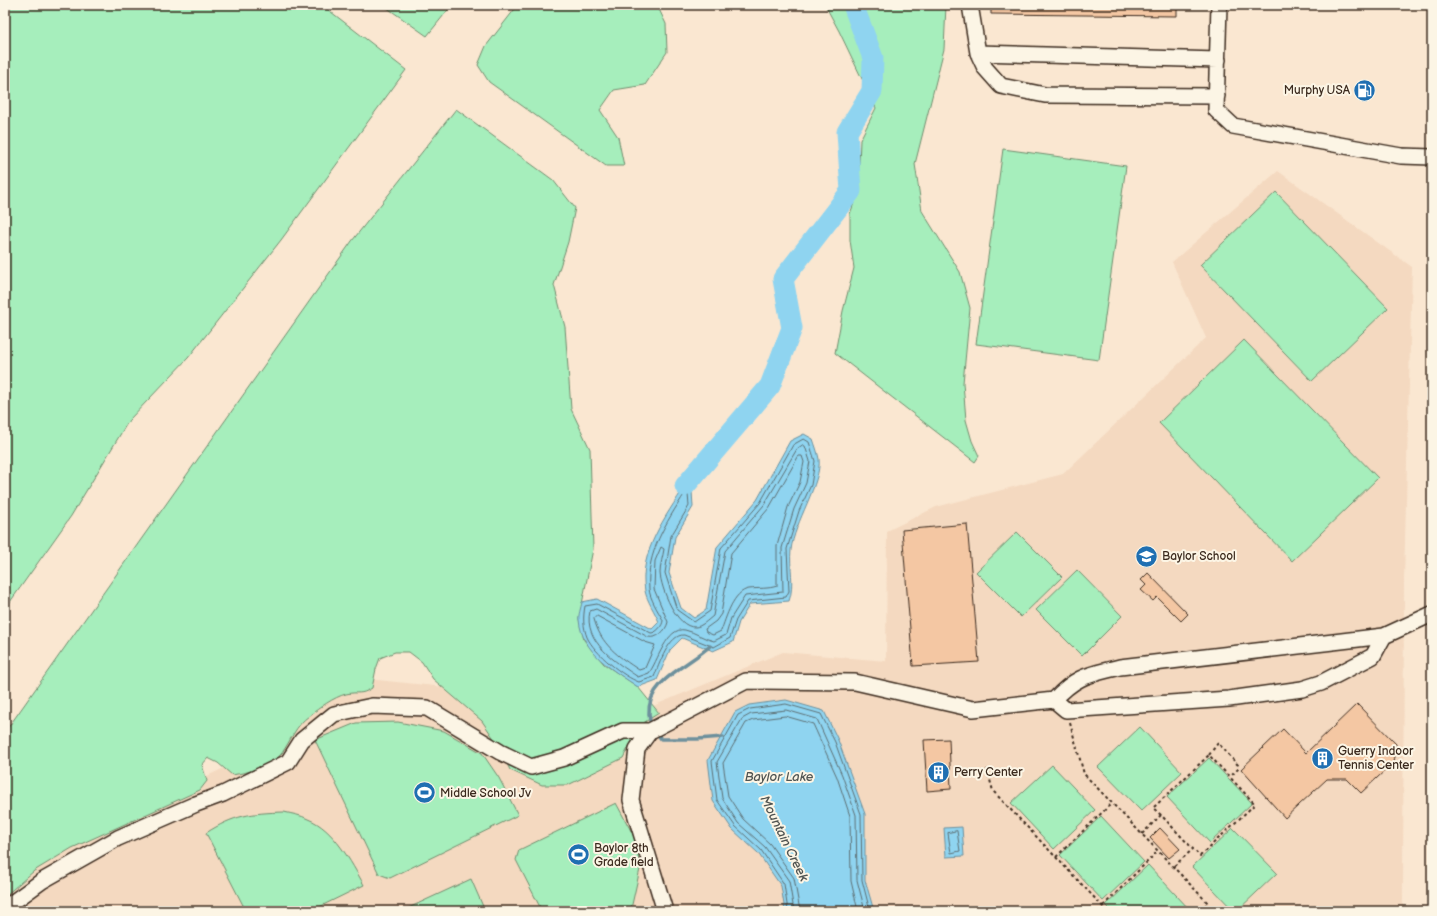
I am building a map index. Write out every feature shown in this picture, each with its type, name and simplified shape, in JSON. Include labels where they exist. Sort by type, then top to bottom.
[{"type":"lane","points":[[970,5],[978,53],[985,68],[1001,86],[1045,95],[1217,96]]},
{"type":"lane","points":[[1219,5],[1216,110],[1233,126],[1401,156],[1432,157]]},
{"type":"lane","points":[[978,53],[1218,60]]},
{"type":"lane","points":[[665,911],[631,800],[637,749],[650,731],[746,681],[855,682],[974,709],[1054,700],[1068,686],[1081,678],[1120,667],[1384,636],[1432,614]]},
{"type":"lane","points":[[1054,700],[1066,710],[1229,699],[1302,689],[1321,683],[1373,656],[1384,636]]},
{"type":"lane","points":[[5,908],[42,881],[118,838],[196,804],[223,794],[288,762],[302,740],[334,714],[372,706],[427,708],[500,752],[531,767],[564,758],[624,731],[650,731]]},
{"type":"path","points":[[1066,710],[1084,774],[1208,903],[1200,911]]},
{"type":"path","points":[[1209,755],[1230,778],[1255,804],[1200,856],[1153,808],[1209,755],[1218,743],[1238,765],[1238,769],[1230,778]]},
{"type":"path","points":[[987,769],[993,791],[1107,911]]},
{"type":"path","points":[[1056,857],[1112,803]]},
{"type":"path","points":[[1142,834],[1161,815]]},
{"type":"path","points":[[1174,866],[1194,849]]},
{"type":"path","points":[[1103,906],[1158,851]]},
{"type":"shaded area","name":"Baylor School","points":[[1278,171],[1412,267],[1404,580],[1403,911],[5,911],[5,883],[48,851],[224,768],[348,677],[648,708],[783,652],[886,661],[887,531],[936,507],[1063,474],[1206,338],[1172,262]]},
{"type":"green space","points":[[5,5],[322,5],[406,70],[281,240],[188,358],[129,420],[71,516],[5,609]]},
{"type":"green space","points":[[383,5],[452,5],[427,36]]},
{"type":"green space","points":[[518,5],[657,5],[666,24],[667,52],[645,85],[614,90],[600,110],[618,137],[624,166],[606,166],[489,82],[478,65],[486,46]]},
{"type":"green space","points":[[825,5],[946,5],[944,49],[915,164],[922,211],[960,272],[970,308],[963,383],[966,420],[972,441],[979,456],[975,462],[835,353],[843,311],[854,268],[850,240],[850,214],[858,192],[860,140],[876,108]]},
{"type":"green space","points":[[456,109],[553,180],[575,208],[568,242],[554,285],[565,327],[571,409],[590,449],[593,549],[579,619],[584,640],[604,664],[638,687],[659,713],[640,725],[623,758],[568,785],[542,785],[510,770],[497,743],[482,721],[433,679],[422,662],[409,652],[395,652],[380,658],[372,688],[362,693],[341,695],[317,710],[304,720],[282,753],[266,766],[252,771],[232,775],[218,763],[208,758],[202,765],[207,781],[200,790],[72,848],[34,871],[5,896],[5,732],[352,241]]},
{"type":"green space","points":[[1003,149],[1126,166],[1099,360],[976,344]]},
{"type":"green space","points":[[1276,192],[1388,308],[1312,381],[1200,265]]},
{"type":"green space","points":[[1244,340],[1378,478],[1292,561],[1159,423]]},
{"type":"green space","points":[[1017,532],[1062,577],[1021,617],[976,572]]},
{"type":"green space","points":[[1077,570],[1122,616],[1082,656],[1036,610]]},
{"type":"green space","name":"Middle School Jv","points":[[398,722],[444,731],[482,753],[499,778],[518,815],[390,878],[379,874],[315,740],[356,723]]},
{"type":"green space","points":[[1140,727],[1182,772],[1141,811],[1098,767]]},
{"type":"green space","points":[[1209,758],[1252,803],[1210,843],[1167,797]]},
{"type":"green space","points":[[1052,765],[1095,810],[1054,849],[1011,803]]},
{"type":"green space","name":"Baylor 8th Grade field","points":[[616,803],[636,840],[640,869],[631,909],[628,911],[542,911],[516,860],[519,850]]},
{"type":"green space","points":[[284,812],[305,818],[326,830],[341,847],[364,885],[311,911],[246,911],[206,833],[225,822],[243,816]]},
{"type":"green space","points":[[1101,816],[1144,862],[1103,901],[1060,855]]},
{"type":"green space","points":[[1233,828],[1277,873],[1237,911],[1234,911],[1192,867]]},
{"type":"green space","points":[[1148,865],[1190,910],[1189,911],[1112,911],[1106,905]]},
{"type":"green space","points":[[471,879],[485,911],[402,911]]},
{"type":"water","points":[[804,434],[813,439],[819,459],[819,468],[812,491],[793,539],[791,550],[792,588],[789,601],[750,604],[739,622],[733,642],[713,651],[682,638],[670,650],[657,680],[638,687],[600,660],[592,651],[581,632],[579,614],[582,602],[597,599],[652,629],[659,622],[647,599],[645,591],[644,577],[646,563],[655,536],[662,522],[685,486],[692,491],[693,507],[675,537],[669,573],[681,608],[694,618],[706,610],[717,547],[757,500],[790,441]]},
{"type":"water","name":"Baylor Lake","points":[[786,700],[824,711],[838,740],[865,814],[865,880],[874,911],[785,911],[781,886],[758,853],[732,829],[713,801],[708,760],[735,712],[749,705]]},
{"type":"water","points":[[962,827],[964,856],[946,857],[944,828]]},
{"type":"building","points":[[991,5],[1177,5],[1177,16],[991,14]]},
{"type":"building","points":[[967,524],[979,662],[913,666],[902,530]]},
{"type":"building","points":[[1148,573],[1188,614],[1181,621],[1157,597],[1153,601],[1141,590],[1146,585],[1141,580]]},
{"type":"building","name":"Guerry Indoor Tennis Center","points":[[1357,704],[1396,744],[1393,763],[1361,793],[1347,779],[1327,779],[1285,818],[1241,769],[1283,729],[1306,753]]},
{"type":"building","name":"Perry Center","points":[[949,739],[951,789],[927,791],[924,740]]},
{"type":"building","points":[[1160,828],[1180,849],[1169,858],[1150,838]]},
{"type":"waterway","points":[[685,486],[770,386],[792,328],[783,279],[851,191],[847,132],[872,91],[873,58],[853,5]]},
{"type":"waterway","name":"Mountain Creek","points":[[652,726],[649,714],[650,702],[655,692],[671,674],[710,646]]},
{"type":"waterway","name":"Mountain Creek","points":[[657,733],[661,739],[723,737]]},
{"type":"place","name":"Murphy USA","points":[[1365,90]]},
{"type":"place","name":"Baylor School","points":[[1146,556]]},
{"type":"place","name":"Guerry Indoor Tennis Center","points":[[1323,758]]},
{"type":"place","name":"Perry Center","points":[[938,772]]},
{"type":"place","name":"Middle School Jv","points":[[424,793]]},
{"type":"place","name":"Baylor 8th Grade field","points":[[578,855]]}]
